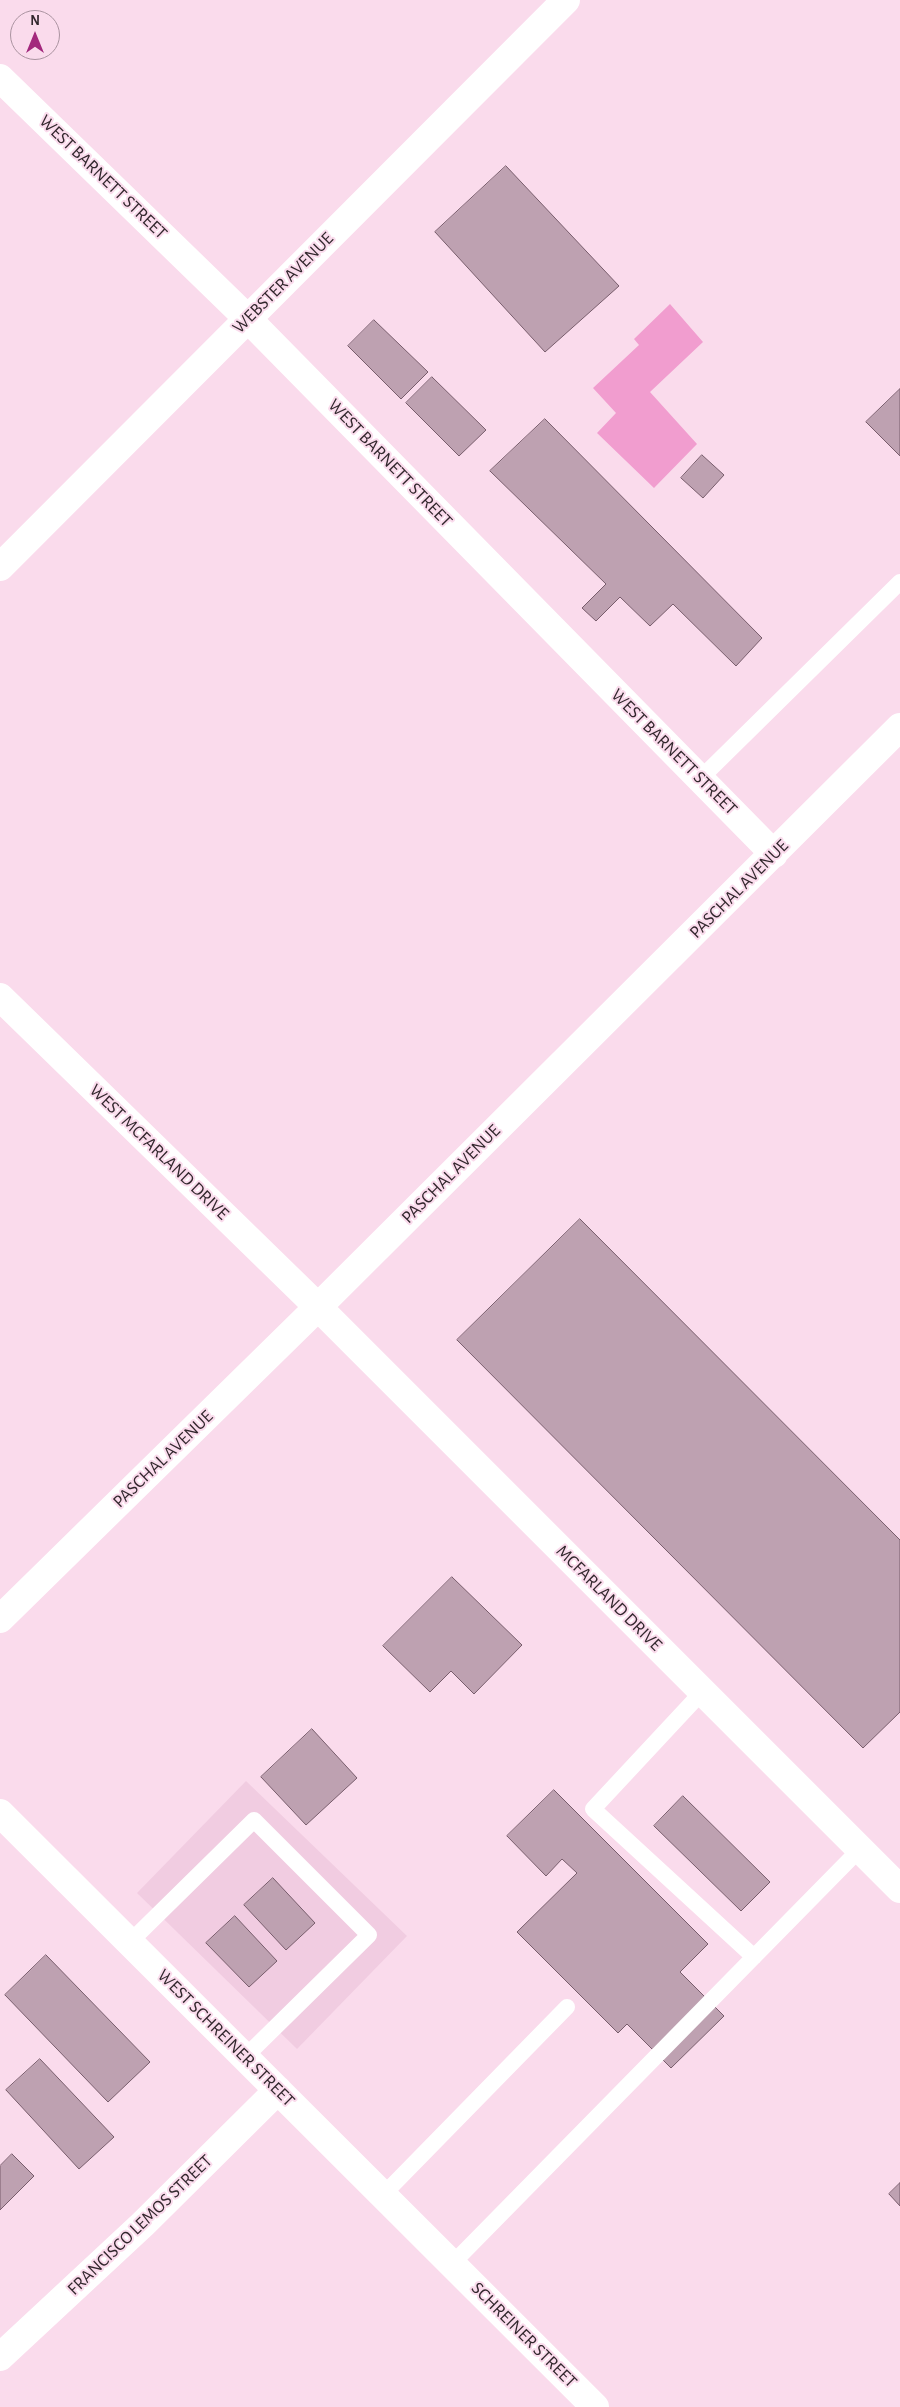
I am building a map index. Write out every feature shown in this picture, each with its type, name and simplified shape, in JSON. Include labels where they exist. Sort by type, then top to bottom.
[{"type":"street","name":"WEBSTER AVENUE","points":[[0,567],[566,0]]},
{"type":"street","name":"WEST BARNETT STREET","points":[[0,78],[248,318],[774,854]]},
{"type":"street","name":"PASCHAL AVENUE","points":[[0,1619],[318,1307],[900,727]]},
{"type":"street","name":"WEST MCFARLAND DRIVE","points":[[0,997],[318,1307]]},
{"type":"street","name":"MCFARLAND DRIVE","points":[[318,1307],[900,1889]]},
{"type":"street","name":"WEST SCHREINER STREET","points":[[0,1813],[452,2264]]},
{"type":"street","name":"FRANCISCO LEMOS STREET","points":[[0,2357],[143,2224],[278,2090]]},
{"type":"street","name":"SCHREINER STREET","points":[[452,2264],[595,2407]]},
{"type":"lane","points":[[700,779],[900,582]]},
{"type":"lane","points":[[703,1691],[593,1809],[754,1957]]},
{"type":"lane","points":[[130,1942],[254,1820],[369,1935],[245,2058]]},
{"type":"lane","points":[[452,2264],[860,1849]]},
{"type":"lane","points":[[383,2195],[567,2007]]},
{"type":"shaded area","points":[[670,304],[703,342],[650,392],[697,444],[654,488],[597,433],[616,413],[593,388],[639,345],[634,339]]},
{"type":"shaded area","points":[[246,1781],[407,1936],[297,2049],[137,1893]]},
{"type":"building","points":[[506,166],[619,286],[545,352],[435,232]]},
{"type":"building","points":[[374,320],[428,372],[401,399],[348,346]]},
{"type":"building","points":[[432,377],[486,430],[459,456],[406,403]]},
{"type":"building","points":[[900,389],[900,456],[866,422]]},
{"type":"building","points":[[545,419],[762,638],[736,666],[673,604],[650,626],[620,597],[596,621],[582,608],[606,584],[490,471]]},
{"type":"building","points":[[702,455],[724,475],[703,498],[681,478]]},
{"type":"building","points":[[580,1219],[900,1540],[900,1712],[863,1748],[457,1340]]},
{"type":"building","points":[[452,1577],[522,1645],[474,1694],[451,1671],[430,1692],[383,1646]]},
{"type":"building","points":[[312,1729],[357,1778],[306,1825],[261,1777]]},
{"type":"building","points":[[554,1790],[708,1944],[680,1972],[724,2016],[671,2068],[627,2024],[618,2033],[517,1932],[577,1873],[562,1859],[546,1876],[507,1836]]},
{"type":"building","points":[[683,1796],[770,1882],[741,1911],[654,1826]]},
{"type":"building","points":[[273,1878],[315,1923],[286,1950],[244,1905]]},
{"type":"building","points":[[235,1916],[277,1961],[249,1987],[206,1943]]},
{"type":"building","points":[[46,1955],[150,2062],[108,2102],[5,1995]]},
{"type":"building","points":[[40,2059],[114,2137],[79,2169],[6,2090]]},
{"type":"building","points":[[12,2154],[34,2176],[0,2210],[0,2166]]},
{"type":"building","points":[[900,2183],[900,2206],[889,2194]]}]
